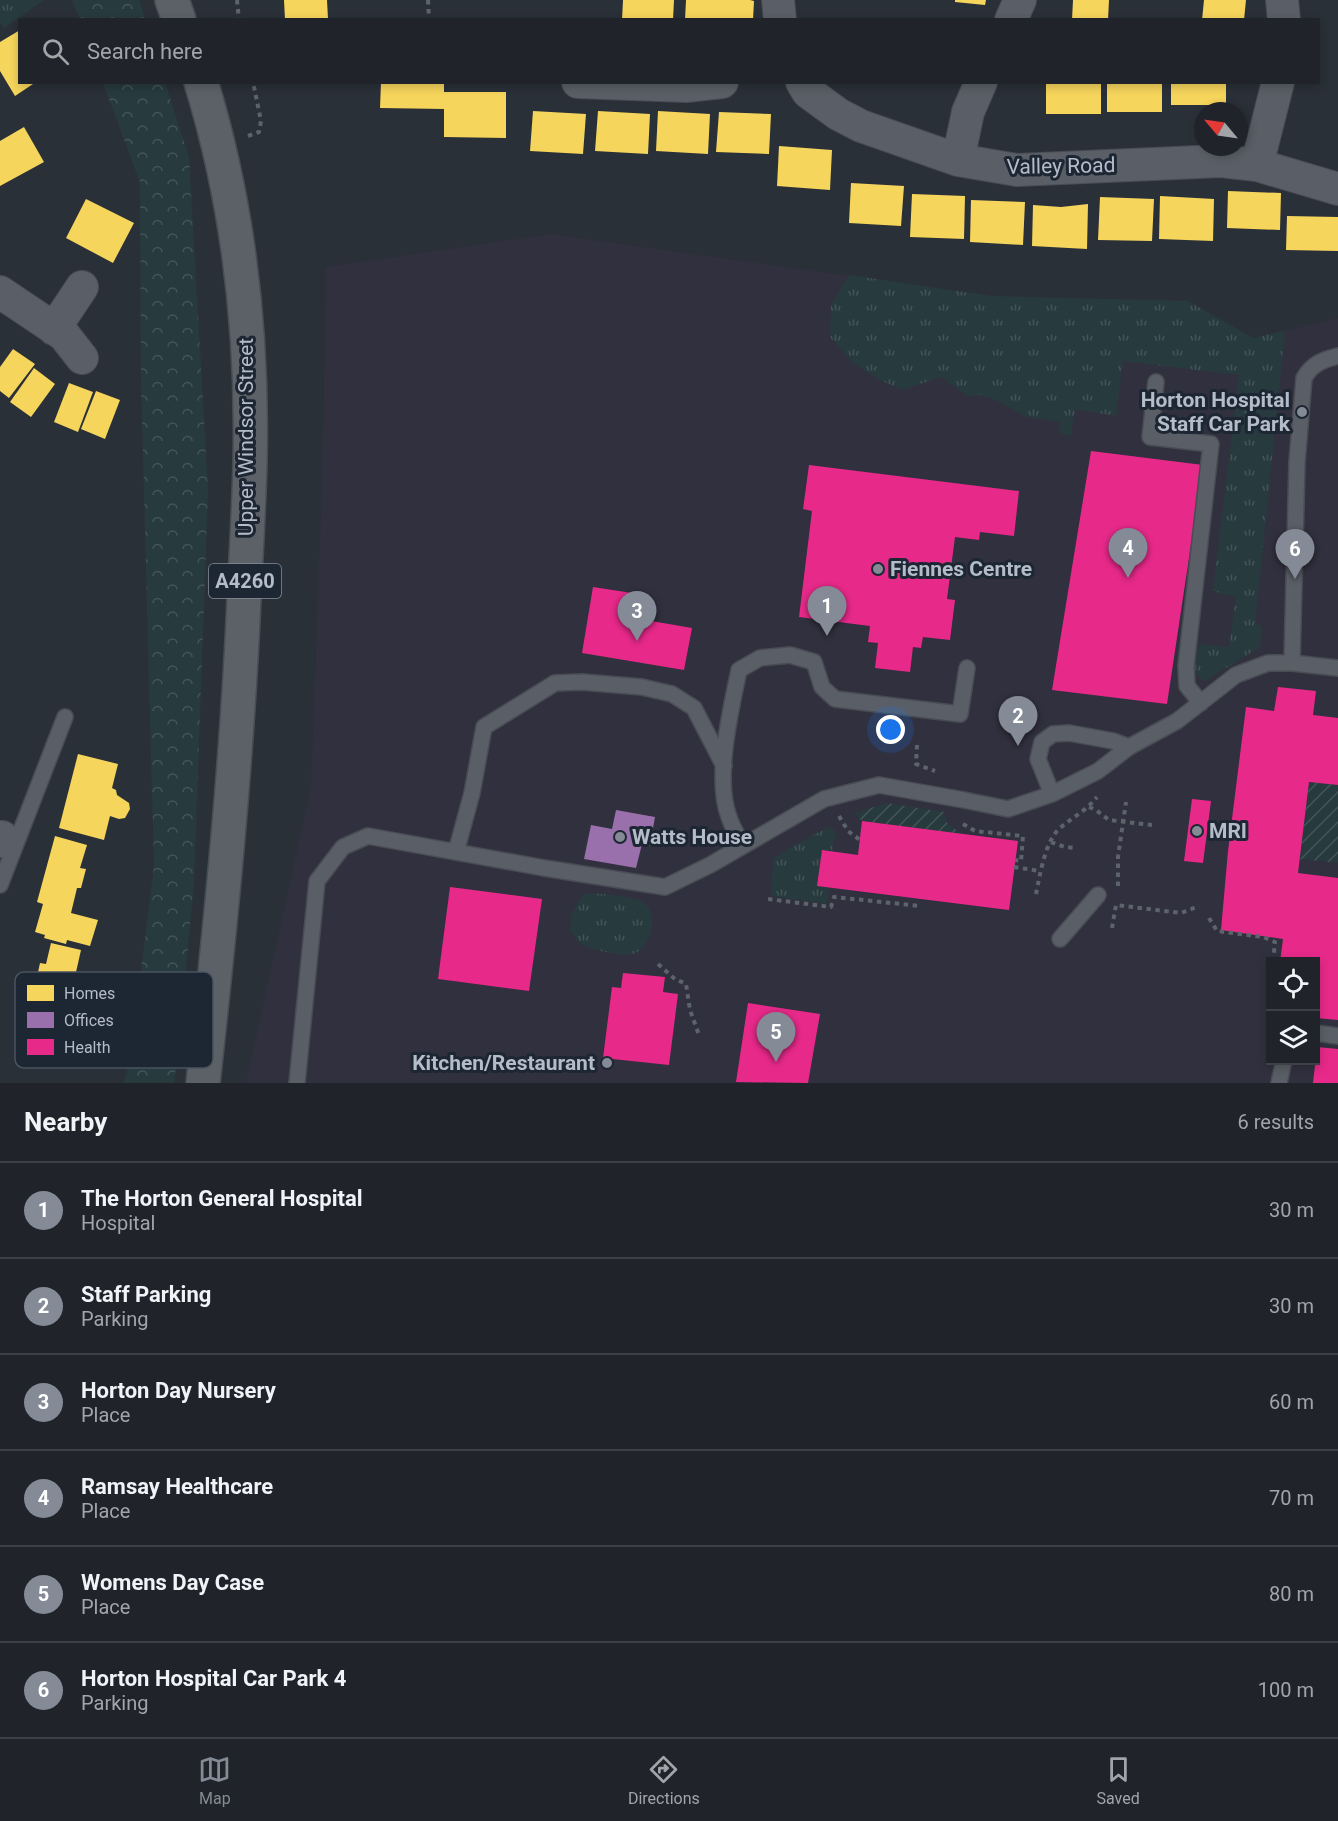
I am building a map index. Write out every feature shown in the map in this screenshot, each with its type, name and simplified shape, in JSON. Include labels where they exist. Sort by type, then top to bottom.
[{"type":"main road","points":[[172,0],[178,18]]},
{"type":"main road","name":"Upper Windsor Street","points":[[202,84],[216,132],[232,207],[242,278],[249,360],[250,461],[240,687],[223,904],[213,994]]},
{"type":"main road","name":"Upper Windsor Street","points":[[203,1083],[205,1068]]},
{"type":"street","points":[[778,0],[780,18]]},
{"type":"street","points":[[1012,18],[1020,0]]},
{"type":"street","points":[[1282,0],[1284,18]]},
{"type":"street","points":[[632,84],[687,86],[704,84]]},
{"type":"street","name":"Valley Road","points":[[803,84],[808,92],[838,114],[861,126],[958,160],[1017,170],[1221,161],[1257,165],[1338,189]]},
{"type":"street","points":[[958,160],[968,112],[980,84]]},
{"type":"street","points":[[1257,165],[1277,84]]},
{"type":"street","points":[[54,329],[81,287]]},
{"type":"street","points":[[0,292],[64,335],[82,358]]},
{"type":"lane","points":[[1292,663],[1297,462],[1304,378],[1310,367],[1324,359],[1338,356]]},
{"type":"lane","points":[[1156,382],[1150,437],[1211,444],[1186,666],[1186,686],[1201,703]]},
{"type":"lane","points":[[743,846],[728,815],[722,783],[728,720],[739,670],[760,658],[790,655],[814,662],[822,687],[835,699],[960,714],[967,668]]},
{"type":"lane","points":[[297,1083],[317,881],[343,847],[368,836],[544,868],[665,886],[710,865],[824,799],[879,786],[1008,809],[1052,794],[1098,771],[1129,747],[1177,721],[1236,675],[1268,663],[1338,668]]},
{"type":"lane","points":[[456,852],[472,793],[484,727],[555,683],[582,682],[642,687],[672,694],[694,708],[724,766]]},
{"type":"lane","points":[[0,885],[65,717]]},
{"type":"lane","points":[[1052,794],[1038,759],[1042,742],[1053,734],[1069,733],[1113,741],[1129,747]]},
{"type":"lane","points":[[1060,939],[1098,895]]},
{"type":"lane","points":[[1320,1034],[1338,1036]]},
{"type":"lane","points":[[1279,1083],[1283,1065]]},
{"type":"path","points":[[237,0],[239,18]]},
{"type":"path","points":[[429,0],[429,18]]},
{"type":"path","points":[[248,136],[259,132],[261,121],[253,84]]},
{"type":"path","points":[[1036,894],[1043,861],[1059,829],[1089,807],[1097,797]]},
{"type":"path","points":[[1112,928],[1116,905],[1118,857],[1126,802]]},
{"type":"path","points":[[1089,807],[1109,820],[1152,825]]},
{"type":"path","points":[[838,813],[848,831],[860,840]]},
{"type":"path","points":[[961,822],[975,831],[1023,836],[1021,861],[1015,860]]},
{"type":"path","points":[[1051,842],[1076,848]]},
{"type":"path","points":[[1014,867],[1041,871]]},
{"type":"path","points":[[768,899],[831,908],[834,897],[920,906]]},
{"type":"path","points":[[1116,905],[1181,913],[1200,906]]},
{"type":"path","points":[[1209,918],[1217,931],[1275,942],[1274,957]]},
{"type":"path","points":[[658,964],[675,979],[686,984],[690,1010],[699,1035]]},
{"type":"shaded area","points":[[550,234],[991,296],[1188,301],[1253,338],[1338,318],[1338,1083],[246,1083],[311,787],[322,484],[326,267]]},
{"type":"green space","points":[[0,0],[44,0],[4,28],[0,22]]},
{"type":"green space","points":[[72,0],[139,0],[145,18],[80,18]]},
{"type":"green space","points":[[103,84],[165,84],[189,157],[208,490],[194,882],[186,972],[141,972],[154,866],[141,379],[140,182]]},
{"type":"green space","points":[[849,275],[991,296],[1188,301],[1253,338],[1285,331],[1255,624],[1262,626],[1260,647],[1205,681],[1197,675],[1195,665],[1199,644],[1229,647],[1236,596],[1221,594],[1213,590],[1239,375],[1123,361],[1116,416],[1075,409],[1071,436],[1059,433],[1061,422],[1026,417],[981,395],[968,396],[941,377],[902,390],[854,364],[830,337],[831,305]]},
{"type":"green space","points":[[1309,782],[1338,785],[1338,863],[1300,859]]},
{"type":"green space","points":[[887,803],[944,812],[947,823],[962,834],[862,821],[854,813]]},
{"type":"green space","points":[[830,826],[836,832],[832,851],[822,850],[817,886],[829,888],[827,904],[771,896],[774,871],[772,860]]},
{"type":"green space","points":[[584,893],[624,897],[644,903],[652,915],[651,931],[645,945],[633,954],[622,955],[593,949],[579,942],[570,931],[572,914]]},
{"type":"green space","points":[[128,1068],[176,1068],[174,1083],[124,1083]]},
{"type":"building: Homes","points":[[284,0],[327,0],[328,18],[285,18]]},
{"type":"building: Homes","points":[[623,0],[674,0],[673,18],[622,18]]},
{"type":"building: Homes","points":[[686,0],[754,1],[753,18],[685,18]]},
{"type":"building: Homes","points":[[955,0],[986,0],[985,5],[955,2]]},
{"type":"building: Homes","points":[[1073,0],[1109,0],[1108,18],[1072,18]]},
{"type":"building: Homes","points":[[1204,0],[1246,0],[1244,18],[1202,18]]},
{"type":"building: Homes","points":[[18,31],[18,84],[33,84],[15,96],[0,71],[0,42]]},
{"type":"building: Homes","points":[[381,84],[444,84],[444,92],[506,92],[506,138],[444,137],[444,109],[380,108]]},
{"type":"building: Homes","points":[[1046,84],[1101,84],[1101,114],[1046,114]]},
{"type":"building: Homes","points":[[1107,84],[1162,84],[1162,112],[1107,112]]},
{"type":"building: Homes","points":[[1171,84],[1226,84],[1226,102],[1194,102],[1194,105],[1171,105]]},
{"type":"building: Homes","points":[[533,111],[586,114],[583,154],[530,151]]},
{"type":"building: Homes","points":[[598,111],[650,114],[648,154],[595,151]]},
{"type":"building: Homes","points":[[658,111],[710,114],[708,154],[656,151]]},
{"type":"building: Homes","points":[[719,112],[771,114],[769,154],[716,152]]},
{"type":"building: Homes","points":[[24,127],[44,162],[0,186],[0,141]]},
{"type":"building: Homes","points":[[779,146],[832,150],[830,190],[777,186]]},
{"type":"building: Homes","points":[[851,183],[904,186],[901,226],[849,223]]},
{"type":"building: Homes","points":[[1228,191],[1281,193],[1280,230],[1227,228]]},
{"type":"building: Homes","points":[[912,194],[965,196],[964,239],[910,237]]},
{"type":"building: Homes","points":[[1160,196],[1214,199],[1213,241],[1159,239]]},
{"type":"building: Homes","points":[[1100,197],[1154,199],[1152,241],[1098,240]]},
{"type":"building: Homes","points":[[86,199],[134,223],[113,263],[66,238]]},
{"type":"building: Homes","points":[[971,200],[1025,202],[1023,245],[970,242]]},
{"type":"building: Homes","points":[[1088,204],[1087,249],[1032,246],[1033,205],[1061,207]]},
{"type":"building: Homes","points":[[1287,216],[1338,217],[1338,251],[1286,250]]},
{"type":"building: Homes","points":[[13,349],[35,364],[9,398],[0,391],[0,367]]},
{"type":"building: Homes","points":[[34,368],[55,384],[31,417],[10,402]]},
{"type":"building: Homes","points":[[69,383],[93,392],[78,432],[54,422]]},
{"type":"building: Homes","points":[[96,391],[120,400],[105,439],[81,429]]},
{"type":"building: Homes","points":[[78,754],[118,764],[112,788],[116,790],[117,795],[129,803],[130,809],[125,818],[110,816],[104,840],[59,828]]},
{"type":"building: Homes","points":[[55,836],[87,845],[80,868],[86,869],[81,888],[77,888],[71,913],[98,920],[90,946],[67,940],[66,944],[44,938],[45,935],[35,932],[43,904],[37,902]]},
{"type":"building: Homes","points":[[51,943],[81,950],[76,972],[38,972],[40,963],[46,964]]},
{"type":"building: Offices","name":"Watts House","points":[[616,810],[655,817],[650,846],[642,844],[636,868],[584,859],[591,825],[612,829]]},
{"type":"building: Health","points":[[1091,451],[1203,465],[1167,704],[1052,690]]},
{"type":"building: Health","name":"Fiennes Centre","points":[[809,465],[1019,491],[1014,536],[980,532],[979,540],[955,537],[947,599],[955,600],[950,640],[923,637],[921,648],[913,647],[910,672],[875,668],[878,643],[868,642],[870,626],[799,617],[812,511],[803,509]]},
{"type":"building: Health","points":[[593,587],[632,593],[628,617],[692,628],[684,670],[582,653]]},
{"type":"building: Health","points":[[1278,687],[1316,691],[1313,715],[1338,718],[1338,785],[1309,782],[1298,873],[1338,878],[1338,1020],[1320,1018],[1320,957],[1281,957],[1283,939],[1221,930],[1228,851],[1246,707],[1274,711]]},
{"type":"building: Health","name":"MRI","points":[[1192,799],[1211,801],[1203,863],[1184,861]]},
{"type":"building: Health","points":[[862,821],[1018,841],[1009,910],[817,886],[822,850],[858,855]]},
{"type":"building: Health","points":[[450,887],[542,899],[529,991],[438,979]]},
{"type":"building: Health","points":[[623,973],[665,977],[663,992],[678,994],[669,1065],[603,1058],[612,987],[621,988]]},
{"type":"building: Health","points":[[748,1003],[820,1014],[808,1083],[736,1082]]},
{"type":"building: Health","points":[[1320,1047],[1338,1049],[1338,1083],[1313,1083],[1315,1065],[1320,1065]]},
{"type":"place","name":"Horton Hospital Staff Car Park","points":[[1302,412]]},
{"type":"place","name":"Fiennes Centre","points":[[878,569]]},
{"type":"place","name":"Ramsay Healthcare","points":[[1128,578]]},
{"type":"place","name":"Horton Hospital Car Park 4","points":[[1295,579]]},
{"type":"place","name":"The Horton General Hospital","points":[[827,636]]},
{"type":"place","name":"Horton Day Nursery","points":[[637,641]]},
{"type":"place","name":"Staff Parking","points":[[1018,746]]},
{"type":"place","name":"MRI","points":[[1197,831]]},
{"type":"place","name":"Watts House","points":[[620,837]]},
{"type":"place","name":"Womens Day Case","points":[[776,1062]]},
{"type":"place","name":"Kitchen/Restaurant","points":[[607,1063]]}]
